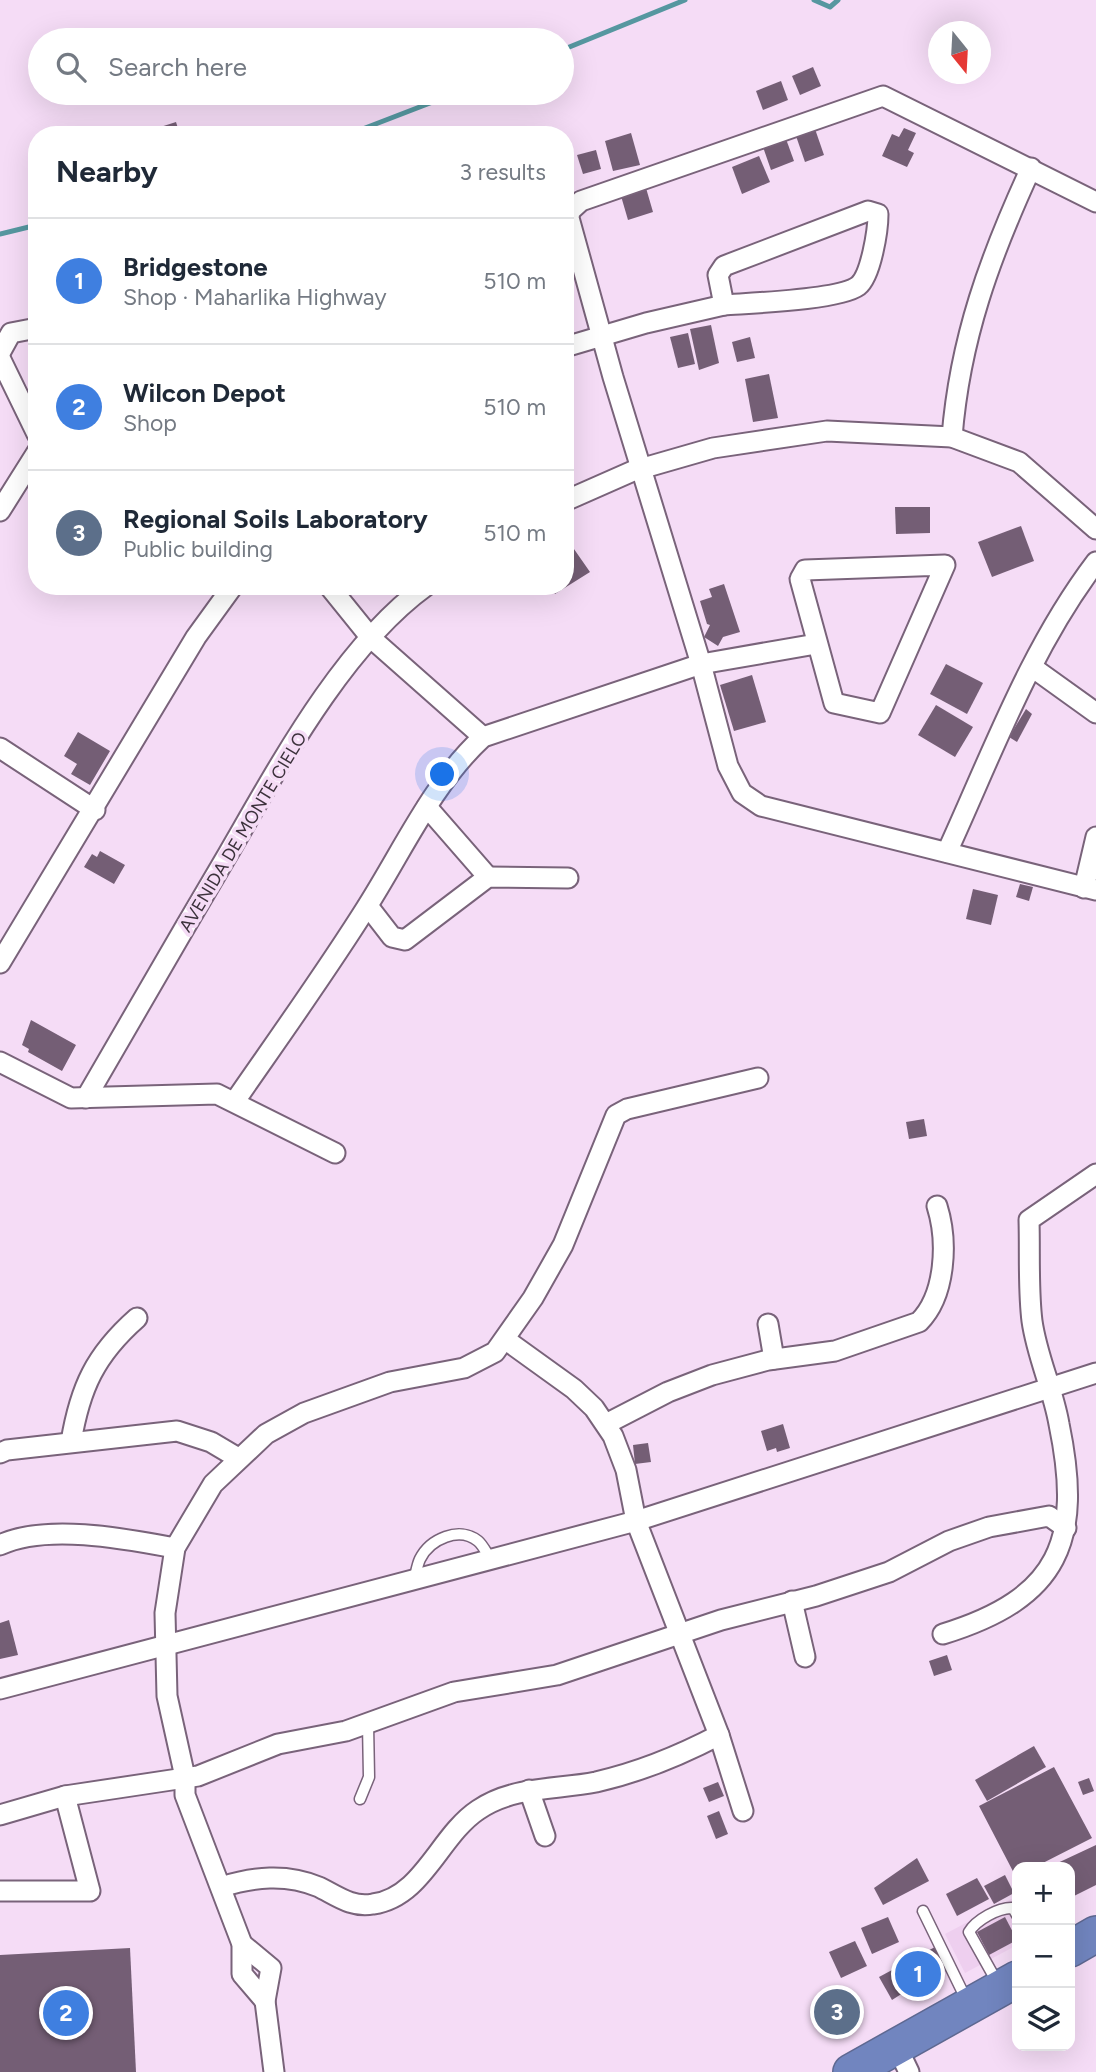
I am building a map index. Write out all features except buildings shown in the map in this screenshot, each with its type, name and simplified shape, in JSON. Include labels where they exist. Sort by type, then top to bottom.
[{"type":"highway","points":[[1075,1946],[1096,1934]]},
{"type":"highway","points":[[851,2072],[903,2059],[970,2006],[1009,1984]]},
{"type":"street","points":[[574,207],[581,201],[883,96],[1096,202]]},
{"type":"street","points":[[952,437],[960,377],[976,300],[1031,168]]},
{"type":"street","points":[[574,344],[724,305],[786,300],[844,291],[858,286],[865,275],[875,242],[878,214],[868,211],[724,266],[718,275],[724,305]]},
{"type":"street","points":[[574,239],[601,337],[701,664],[728,766],[742,793],[761,806],[1090,889],[1096,837]]},
{"type":"street","points":[[28,330],[11,333],[0,356],[28,416]]},
{"type":"street","points":[[574,496],[642,468],[713,447],[827,431],[952,437],[1019,462],[1096,529]]},
{"type":"street","points":[[0,511],[28,466]]},
{"type":"street","points":[[947,852],[1032,667],[1066,601],[1096,562]]},
{"type":"street","points":[[945,565],[880,713],[834,703],[817,644],[800,579],[804,570],[945,565]]},
{"type":"street","points":[[0,963],[196,636],[226,595]]},
{"type":"street","points":[[335,595],[370,638],[483,737]]},
{"type":"street","name":"AVENIDA DE MONTE CIELO","points":[[86,1098],[280,764],[370,638],[414,595]]},
{"type":"street","points":[[235,1101],[368,906],[427,807],[469,750],[483,737],[701,664],[817,644]]},
{"type":"street","points":[[1032,667],[1096,713]]},
{"type":"street","points":[[0,748],[94,810]]},
{"type":"street","points":[[427,807],[488,877]]},
{"type":"street","points":[[368,906],[392,937],[405,940],[488,877],[568,878]]},
{"type":"street","points":[[3,1069],[71,1098],[217,1094],[335,1153]]},
{"type":"street","points":[[274,2072],[265,2001],[242,1974],[242,1944],[185,1795],[185,1777],[167,1696],[164,1647],[165,1613],[174,1548],[213,1484],[266,1434],[304,1413],[390,1382],[464,1368],[495,1352],[506,1340],[564,1245],[616,1115],[627,1109],[758,1078]]},
{"type":"street","points":[[943,1634],[983,1622],[1019,1601],[1048,1570],[1060,1550],[1066,1528],[1068,1467],[1032,1320],[1029,1220],[1096,1174]]},
{"type":"street","points":[[606,1424],[700,1380],[774,1359],[835,1351],[919,1322],[926,1315],[943,1266],[943,1226],[937,1206]]},
{"type":"street","points":[[71,1442],[78,1404],[94,1366],[112,1340],[137,1318]]},
{"type":"street","points":[[768,1324],[774,1359]]},
{"type":"street","points":[[506,1340],[574,1390],[606,1424],[626,1471],[636,1521],[719,1735],[743,1811]]},
{"type":"street","points":[[0,1689],[636,1521],[1096,1373]]},
{"type":"street","points":[[0,1453],[71,1442],[177,1431],[211,1442],[238,1458]]},
{"type":"street","points":[[0,1815],[65,1796],[198,1776],[278,1744],[368,1724],[454,1692],[557,1675],[782,1602],[889,1572],[949,1541],[989,1527],[1049,1516],[1066,1528]]},
{"type":"street","points":[[0,1545],[67,1535],[103,1535],[174,1548]]},
{"type":"street","points":[[792,1601],[805,1657]]},
{"type":"street","points":[[221,1887],[253,1877],[273,1877],[306,1883],[355,1904],[374,1904],[393,1898],[411,1886],[453,1832],[477,1810],[498,1799],[529,1790],[592,1783],[651,1768],[719,1735]]},
{"type":"street","points":[[529,1790],[545,1836]]},
{"type":"street","points":[[0,1891],[90,1891],[65,1796]]},
{"type":"lane","points":[[414,1581],[420,1559],[437,1540],[448,1536],[462,1534],[478,1541],[491,1560]]},
{"type":"lane","points":[[360,1799],[369,1777],[368,1724]]},
{"type":"lane","points":[[1009,1984],[969,1932],[973,1924],[1006,1908],[1012,1908]]},
{"type":"lane","points":[[923,1911],[970,2006]]},
{"type":"shaded area","points":[[1012,1899],[1012,1948],[965,1973],[945,1934]]},
{"type":"waterway","points":[[574,45],[685,0]]},
{"type":"waterway","points":[[814,0],[830,7],[838,0]]},
{"type":"waterway","points":[[370,126],[425,105]]},
{"type":"waterway","points":[[0,234],[28,227]]},
{"type":"place","name":"Bridgestone","points":[[918,1974]]},
{"type":"place","name":"Regional Soils Laboratory","points":[[837,2012]]},
{"type":"place","name":"Wilcon Depot","points":[[66,2013]]}]
